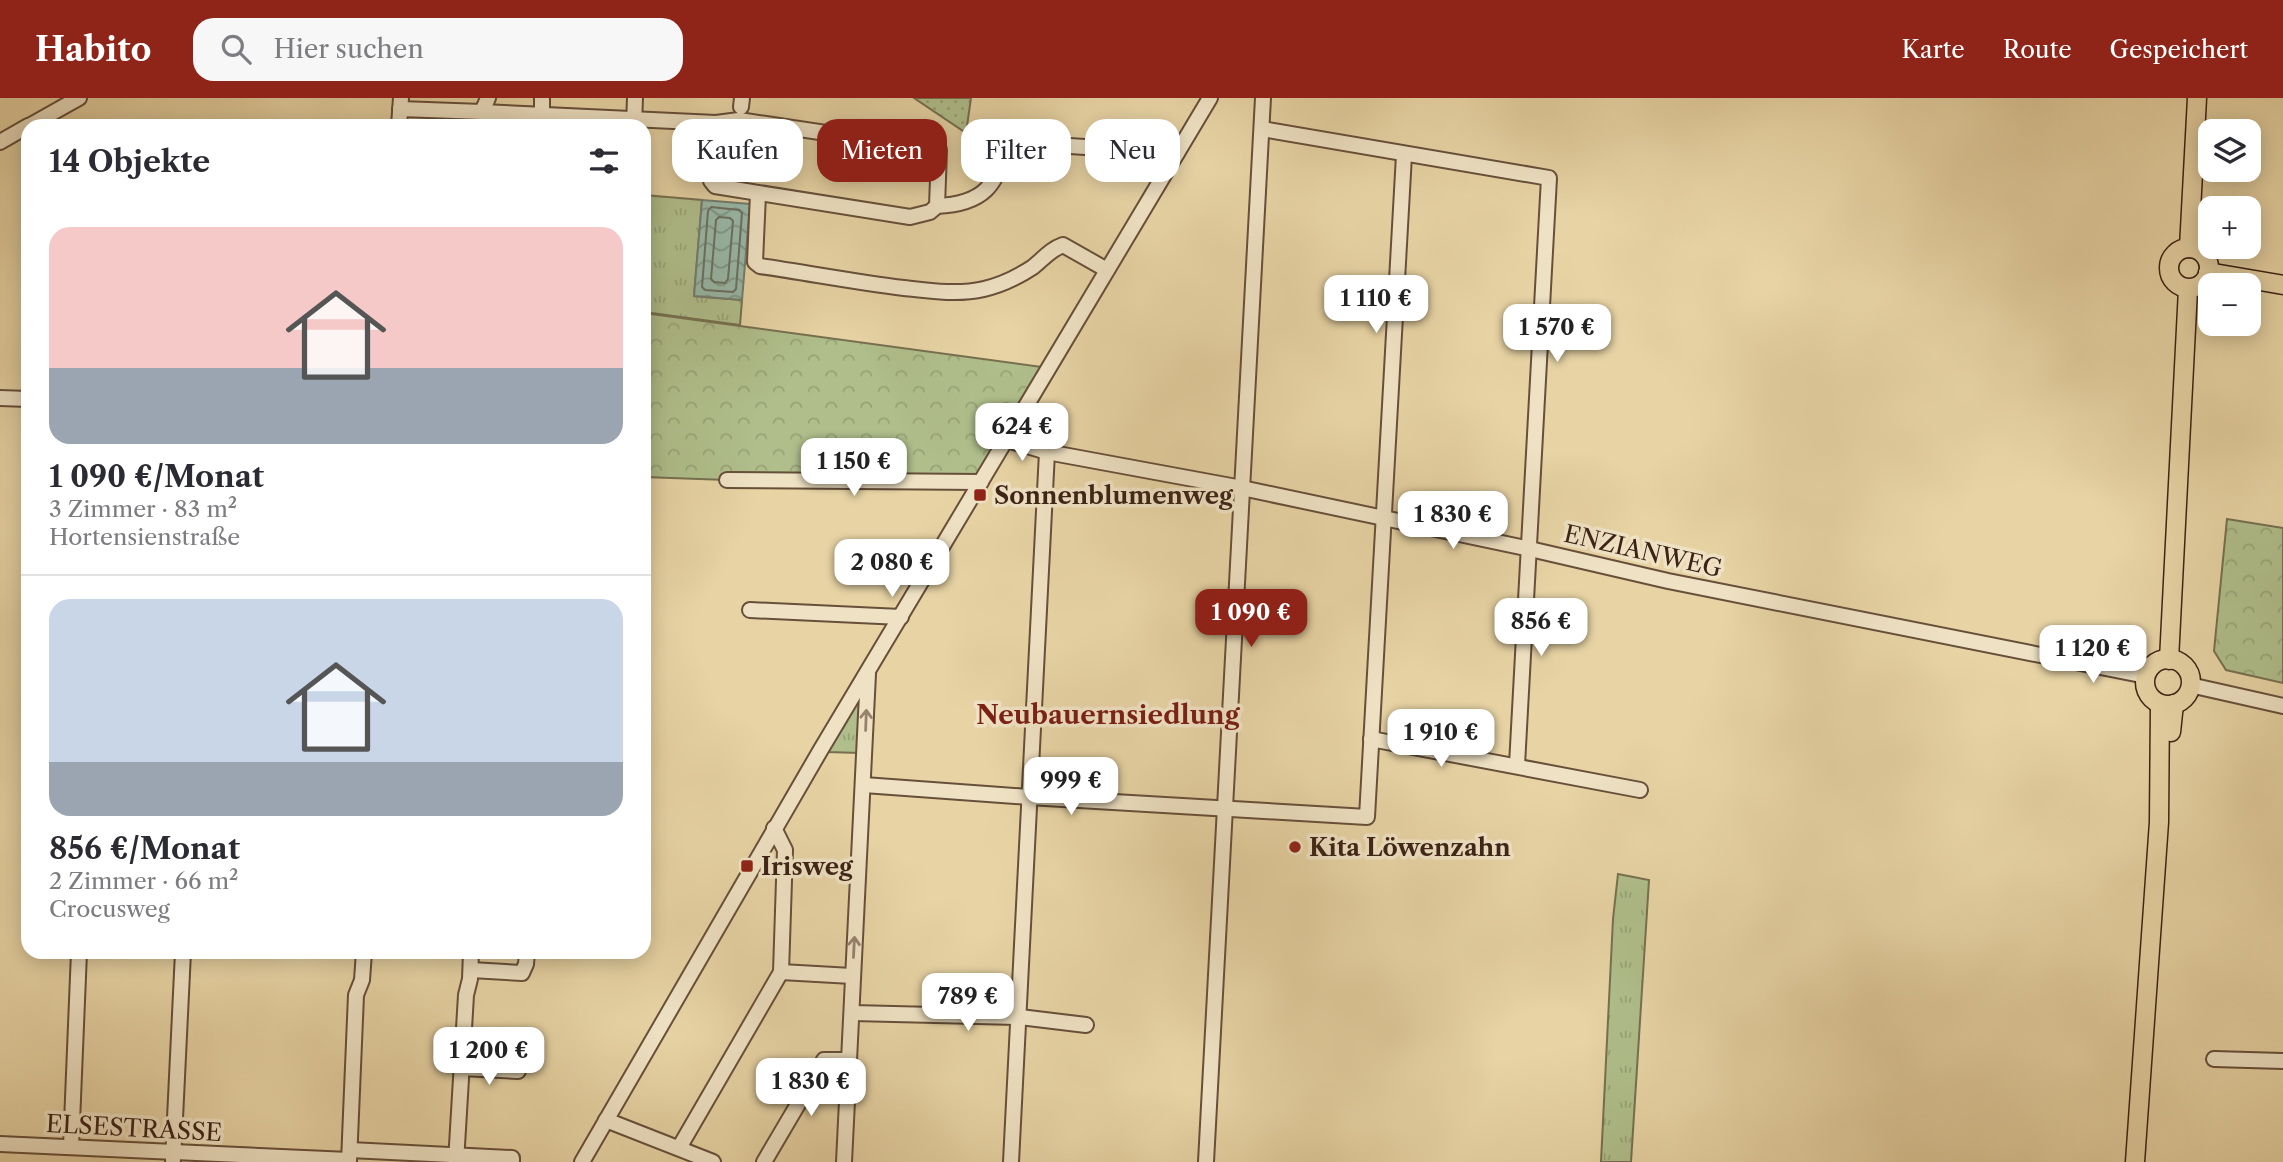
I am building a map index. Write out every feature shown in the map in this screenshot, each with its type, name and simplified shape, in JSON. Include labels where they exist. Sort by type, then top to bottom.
[{"type":"main road","points":[[2189,248],[2197,98]]},
{"type":"main road","points":[[2189,248],[2202,253],[2208,265],[2208,272],[2203,282],[2188,289],[2175,283],[2168,271],[2176,252],[2189,248]]},
{"type":"main road","points":[[2208,272],[2283,285]]},
{"type":"main road","points":[[2169,660],[2188,289]]},
{"type":"main road","points":[[2169,660],[2185,668],[2190,685],[2185,697],[2167,704],[2149,696],[2145,683],[2146,676],[2155,664],[2169,660]]},
{"type":"main road","points":[[2135,1162],[2167,704]]},
{"type":"main road","points":[[2143,1162],[2161,926],[2167,704]]},
{"type":"street","points":[[54,119],[79,98]]},
{"type":"street","points":[[542,98],[542,115]]},
{"type":"street","points":[[635,98],[637,119]]},
{"type":"street","points":[[1180,148],[1210,98]]},
{"type":"street","points":[[1206,1162],[1263,98]]},
{"type":"street","points":[[400,103],[485,105],[542,115],[596,119]]},
{"type":"street","points":[[651,122],[672,122]]},
{"type":"street","points":[[1262,129],[1549,178],[1517,765]]},
{"type":"street","points":[[0,142],[21,130]]},
{"type":"street","points":[[803,130],[939,150],[937,206]]},
{"type":"street","points":[[712,182],[715,186],[758,194],[910,217],[930,212],[937,206],[958,205],[981,195],[995,181],[1007,142],[1085,147]]},
{"type":"street","points":[[864,785],[1367,817],[1404,155]]},
{"type":"street","points":[[582,1162],[774,828],[1160,182]]},
{"type":"street","points":[[758,194],[755,262],[760,266],[889,286],[965,292],[984,289],[1015,278],[1056,247],[1063,245],[1107,270]]},
{"type":"street","points":[[0,398],[21,399]]},
{"type":"street","name":"ENZIANWEG","points":[[1007,440],[1047,452],[1242,488],[1668,581],[2146,676]]},
{"type":"street","points":[[1011,1162],[1047,452]]},
{"type":"street","points":[[727,480],[981,482]]},
{"type":"street","points":[[750,610],[901,617]]},
{"type":"street","points":[[845,1162],[868,674]]},
{"type":"street","points":[[2190,685],[2283,706]]},
{"type":"street","points":[[1371,739],[1640,790]]},
{"type":"street","points":[[679,1148],[781,972],[785,850],[774,828]]},
{"type":"street","points":[[71,1147],[79,959]]},
{"type":"street","points":[[173,1158],[183,959]]},
{"type":"street","points":[[349,1158],[356,995],[364,973],[364,959]]},
{"type":"street","points":[[456,1159],[466,995],[471,959]]},
{"type":"street","points":[[471,970],[522,973],[526,959]]},
{"type":"street","points":[[781,972],[852,976]]},
{"type":"street","points":[[852,1013],[1020,1017],[1086,1025]]},
{"type":"street","points":[[2214,1059],[2283,1061]]},
{"type":"street","points":[[764,1162],[824,1060],[848,1060]]},
{"type":"street","points":[[462,1068],[518,1071]]},
{"type":"street","points":[[607,1120],[713,1162]]},
{"type":"street","name":"ELSESTRASSE","points":[[0,1143],[71,1147],[173,1158],[512,1158],[512,1162]]},
{"type":"green space","points":[[914,98],[971,98],[968,119],[961,119],[961,130]]},
{"type":"green space","points":[[651,196],[702,200],[694,296],[742,300],[740,325],[651,313]]},
{"type":"green space","points":[[651,314],[1042,367],[973,482],[651,477]]},
{"type":"green space","points":[[2227,519],[2283,528],[2283,683],[2226,670],[2214,651]]},
{"type":"green space","points":[[862,696],[860,753],[828,752],[859,697]]},
{"type":"green space","points":[[1618,874],[1649,880],[1631,1162],[1601,1162],[1613,919]]},
{"type":"water","points":[[702,200],[750,204],[742,300],[694,296]]},
{"type":"place","name":"Sonnenblumenweg","points":[[980,495]]},
{"type":"place","name":"Kita Löwenzahn","points":[[1295,847]]},
{"type":"place","name":"Irisweg","points":[[747,866]]},
{"type":"district","name":"Neubauernsiedlung","points":[[1108,715]]}]
